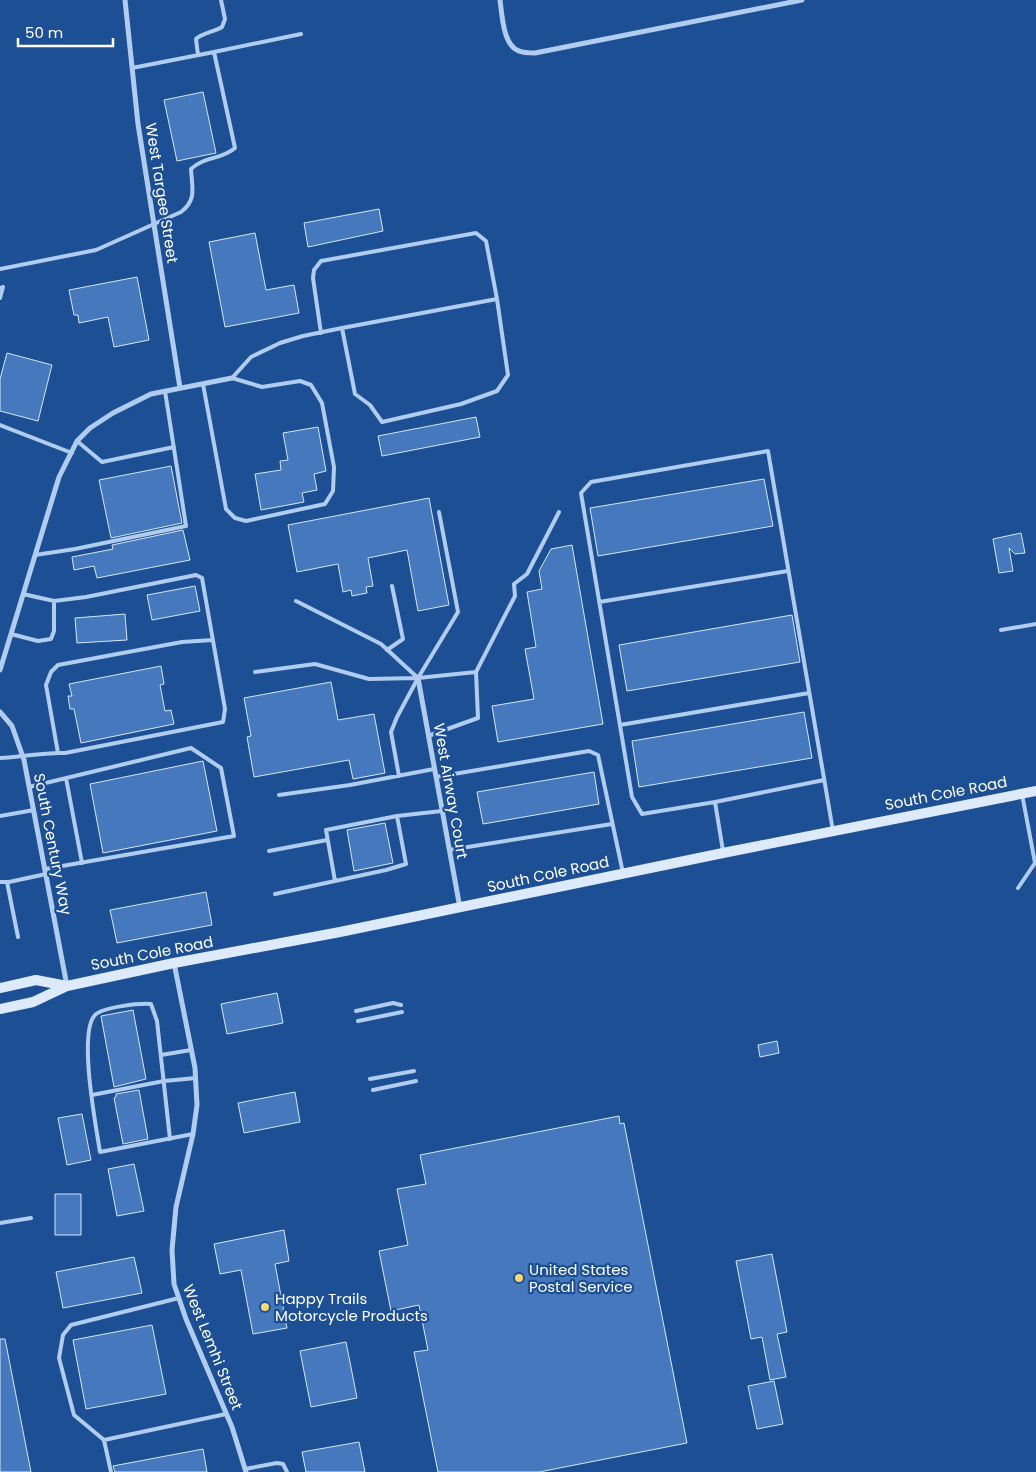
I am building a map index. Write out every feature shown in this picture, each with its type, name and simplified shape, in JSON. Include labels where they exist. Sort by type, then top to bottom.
[{"type":"main road","name":"South Cole Road","points":[[0,1008],[32,1002],[67,986],[1036,791]]},
{"type":"main road","name":"South Cole Road","points":[[0,988],[36,980],[67,986]]},
{"type":"street","name":"West Targee Street","points":[[125,0],[138,124],[180,388]]},
{"type":"street","points":[[500,0],[506,35],[510,44],[517,51],[535,53],[802,0]]},
{"type":"street","points":[[0,670],[59,477],[77,441],[90,428],[151,394],[232,378]]},
{"type":"street","name":"West Airway Court","points":[[418,678],[460,908]]},
{"type":"street","name":"South Century Way","points":[[0,712],[12,726],[23,757],[67,986]]},
{"type":"street","name":"West Lemhi Street","points":[[174,964],[196,1078],[197,1105],[193,1134],[176,1207],[173,1258],[174,1284],[186,1319],[226,1414],[246,1470]]},
{"type":"lane","points":[[198,55],[196,39],[199,35],[212,33],[222,28],[225,19],[221,0]]},
{"type":"lane","points":[[132,68],[301,34]]},
{"type":"lane","points":[[0,269],[96,250],[181,212],[188,207],[192,200],[191,169],[199,162],[228,154],[235,148],[214,52]]},
{"type":"lane","points":[[321,332],[313,278],[314,270],[321,261],[476,233],[486,241],[508,375],[497,391],[461,404],[382,422],[370,405],[355,394],[342,328]]},
{"type":"lane","points":[[0,288],[3,287],[0,298]]},
{"type":"lane","points":[[203,384],[226,509],[235,518],[246,522],[325,504],[333,491],[334,467],[322,403],[311,384],[300,381],[262,387],[232,378],[252,357],[280,343],[321,332],[496,299]]},
{"type":"lane","points":[[35,555],[75,549],[186,526],[165,392]]},
{"type":"lane","points":[[0,425],[72,452]]},
{"type":"lane","points":[[77,441],[102,462],[174,447]]},
{"type":"lane","points":[[824,780],[715,802],[642,814],[632,797],[581,493],[591,482],[768,451],[833,831]]},
{"type":"lane","points":[[398,776],[391,732],[418,678],[458,612],[439,512]]},
{"type":"lane","points":[[428,736],[478,718],[476,672],[515,596],[514,584],[527,574],[560,512]]},
{"type":"lane","points":[[599,602],[788,571]]},
{"type":"lane","points":[[0,758],[23,757],[50,752],[65,754],[223,722],[225,709],[202,578],[196,575],[86,598],[54,601],[23,594]]},
{"type":"lane","points":[[387,650],[403,639],[392,586]]},
{"type":"lane","points":[[11,634],[38,641],[51,639],[54,631],[54,601]]},
{"type":"lane","points":[[296,601],[381,644],[418,678]]},
{"type":"lane","points":[[1001,630],[1036,624]]},
{"type":"lane","points":[[58,753],[46,685],[51,672],[58,665],[182,642],[213,640]]},
{"type":"lane","points":[[255,672],[315,664],[369,679],[418,678],[476,672]]},
{"type":"lane","points":[[620,725],[809,693]]},
{"type":"lane","points":[[0,882],[7,882],[82,862],[234,836],[221,768],[190,748],[29,787]]},
{"type":"lane","points":[[436,777],[589,751],[598,755],[623,874]]},
{"type":"lane","points":[[279,795],[350,785],[434,768]]},
{"type":"lane","points":[[66,778],[82,862]]},
{"type":"lane","points":[[1018,888],[1035,863],[1022,794]]},
{"type":"lane","points":[[715,802],[724,853]]},
{"type":"lane","points":[[0,816],[34,810]]},
{"type":"lane","points":[[335,881],[326,830],[397,816],[442,811]]},
{"type":"lane","points":[[274,894],[406,864],[397,816]]},
{"type":"lane","points":[[449,850],[612,824]]},
{"type":"lane","points":[[269,851],[327,840]]},
{"type":"lane","points":[[7,882],[18,937]]},
{"type":"lane","points":[[356,1011],[393,1003],[401,1005]]},
{"type":"lane","points":[[170,1139],[157,1020],[151,1004],[103,1010],[96,1014],[90,1023],[88,1063],[100,1152],[170,1139],[193,1134]]},
{"type":"lane","points":[[358,1021],[402,1012]]},
{"type":"lane","points":[[161,1055],[191,1050]]},
{"type":"lane","points":[[370,1080],[414,1071]]},
{"type":"lane","points":[[92,1095],[164,1081],[196,1078]]},
{"type":"lane","points":[[373,1090],[416,1081]]},
{"type":"lane","points":[[0,1223],[31,1218]]},
{"type":"lane","points":[[111,1472],[104,1440],[74,1415],[59,1358],[63,1335],[71,1324],[179,1298]]},
{"type":"lane","points":[[104,1440],[226,1414]]},
{"type":"lane","points":[[246,1470],[278,1463],[283,1464],[287,1472]]},
{"type":"building","points":[[203,92],[216,153],[177,161],[164,100]]},
{"type":"building","points":[[379,209],[383,231],[308,247],[304,223]]},
{"type":"building","points":[[255,233],[266,290],[294,285],[299,313],[225,327],[209,242]]},
{"type":"building","points":[[137,277],[149,340],[114,347],[108,317],[79,323],[78,315],[74,315],[69,290]]},
{"type":"building","points":[[7,353],[52,365],[38,421],[0,411],[0,379]]},
{"type":"building","points":[[476,417],[480,437],[382,456],[378,436]]},
{"type":"building","points":[[318,427],[326,471],[314,474],[317,490],[302,493],[304,502],[261,510],[255,474],[281,470],[280,461],[288,460],[283,433]]},
{"type":"building","points":[[171,466],[182,523],[111,538],[99,480]]},
{"type":"building","points":[[764,479],[773,526],[598,556],[590,508]]},
{"type":"building","points":[[429,498],[449,605],[418,611],[407,550],[368,558],[373,586],[366,587],[367,593],[352,596],[351,590],[343,592],[338,564],[297,572],[288,525]]},
{"type":"building","points":[[183,530],[190,560],[97,578],[94,566],[74,570],[72,557],[113,549],[112,545]]},
{"type":"building","points":[[1021,533],[1025,553],[1015,554],[1009,548],[1013,571],[999,573],[993,539]]},
{"type":"building","points":[[572,545],[603,724],[498,742],[492,706],[534,699],[525,649],[536,647],[527,592],[542,589],[539,571],[551,549]]},
{"type":"building","points":[[195,586],[200,611],[152,620],[147,595]]},
{"type":"building","points":[[125,614],[127,640],[77,643],[75,618]]},
{"type":"building","points":[[792,615],[800,662],[627,691],[619,645]]},
{"type":"building","points":[[161,666],[164,684],[160,685],[165,711],[171,710],[174,724],[81,743],[74,709],[70,709],[68,696],[72,696],[69,684]]},
{"type":"building","points":[[331,682],[338,720],[374,714],[385,773],[353,779],[349,760],[254,777],[247,737],[251,736],[244,698]]},
{"type":"building","points":[[804,712],[812,758],[639,787],[632,741]]},
{"type":"building","points":[[203,761],[217,831],[103,853],[90,784]]},
{"type":"building","points":[[594,772],[599,804],[483,824],[477,792]]},
{"type":"building","points":[[385,823],[393,863],[354,871],[347,830]]},
{"type":"building","points":[[206,892],[212,925],[117,943],[110,910]]},
{"type":"building","points":[[277,993],[283,1023],[227,1034],[221,1004]]},
{"type":"building","points":[[133,1010],[146,1079],[114,1087],[101,1016]]},
{"type":"building","points":[[777,1041],[779,1053],[760,1057],[758,1045]]},
{"type":"building","points":[[139,1090],[148,1139],[123,1144],[114,1098],[116,1094]]},
{"type":"building","points":[[295,1092],[300,1122],[244,1133],[238,1103]]},
{"type":"building","points":[[82,1114],[91,1160],[67,1165],[58,1118]]},
{"type":"building","name":"United States Postal Service","points":[[619,1116],[620,1124],[624,1123],[687,1443],[539,1472],[438,1472],[414,1352],[428,1350],[419,1305],[391,1311],[379,1251],[408,1245],[397,1189],[426,1184],[420,1155]]},
{"type":"building","points":[[134,1164],[144,1211],[117,1216],[108,1169]]},
{"type":"building","points":[[55,1194],[81,1194],[81,1235],[55,1235]]},
{"type":"building","points":[[284,1230],[289,1261],[275,1264],[287,1328],[253,1334],[241,1270],[220,1274],[214,1244]]},
{"type":"building","points":[[772,1254],[787,1332],[777,1334],[786,1377],[770,1380],[762,1337],[751,1339],[736,1261]]},
{"type":"building","points":[[134,1257],[142,1293],[63,1308],[56,1272]]},
{"type":"building","points":[[152,1325],[166,1394],[86,1409],[73,1340]]},
{"type":"building","points":[[0,1339],[5,1339],[31,1472],[0,1472]]},
{"type":"building","points":[[346,1342],[357,1398],[311,1407],[300,1351]]},
{"type":"building","points":[[774,1381],[783,1424],[757,1429],[748,1386]]},
{"type":"building","points":[[359,1442],[365,1472],[306,1472],[302,1452]]},
{"type":"building","points":[[203,1449],[207,1472],[115,1472],[113,1466]]},
{"type":"place","name":"United States Postal Service","points":[[519,1278]]},
{"type":"place","name":"Happy Trails Motorcycle Products","points":[[265,1307]]}]
